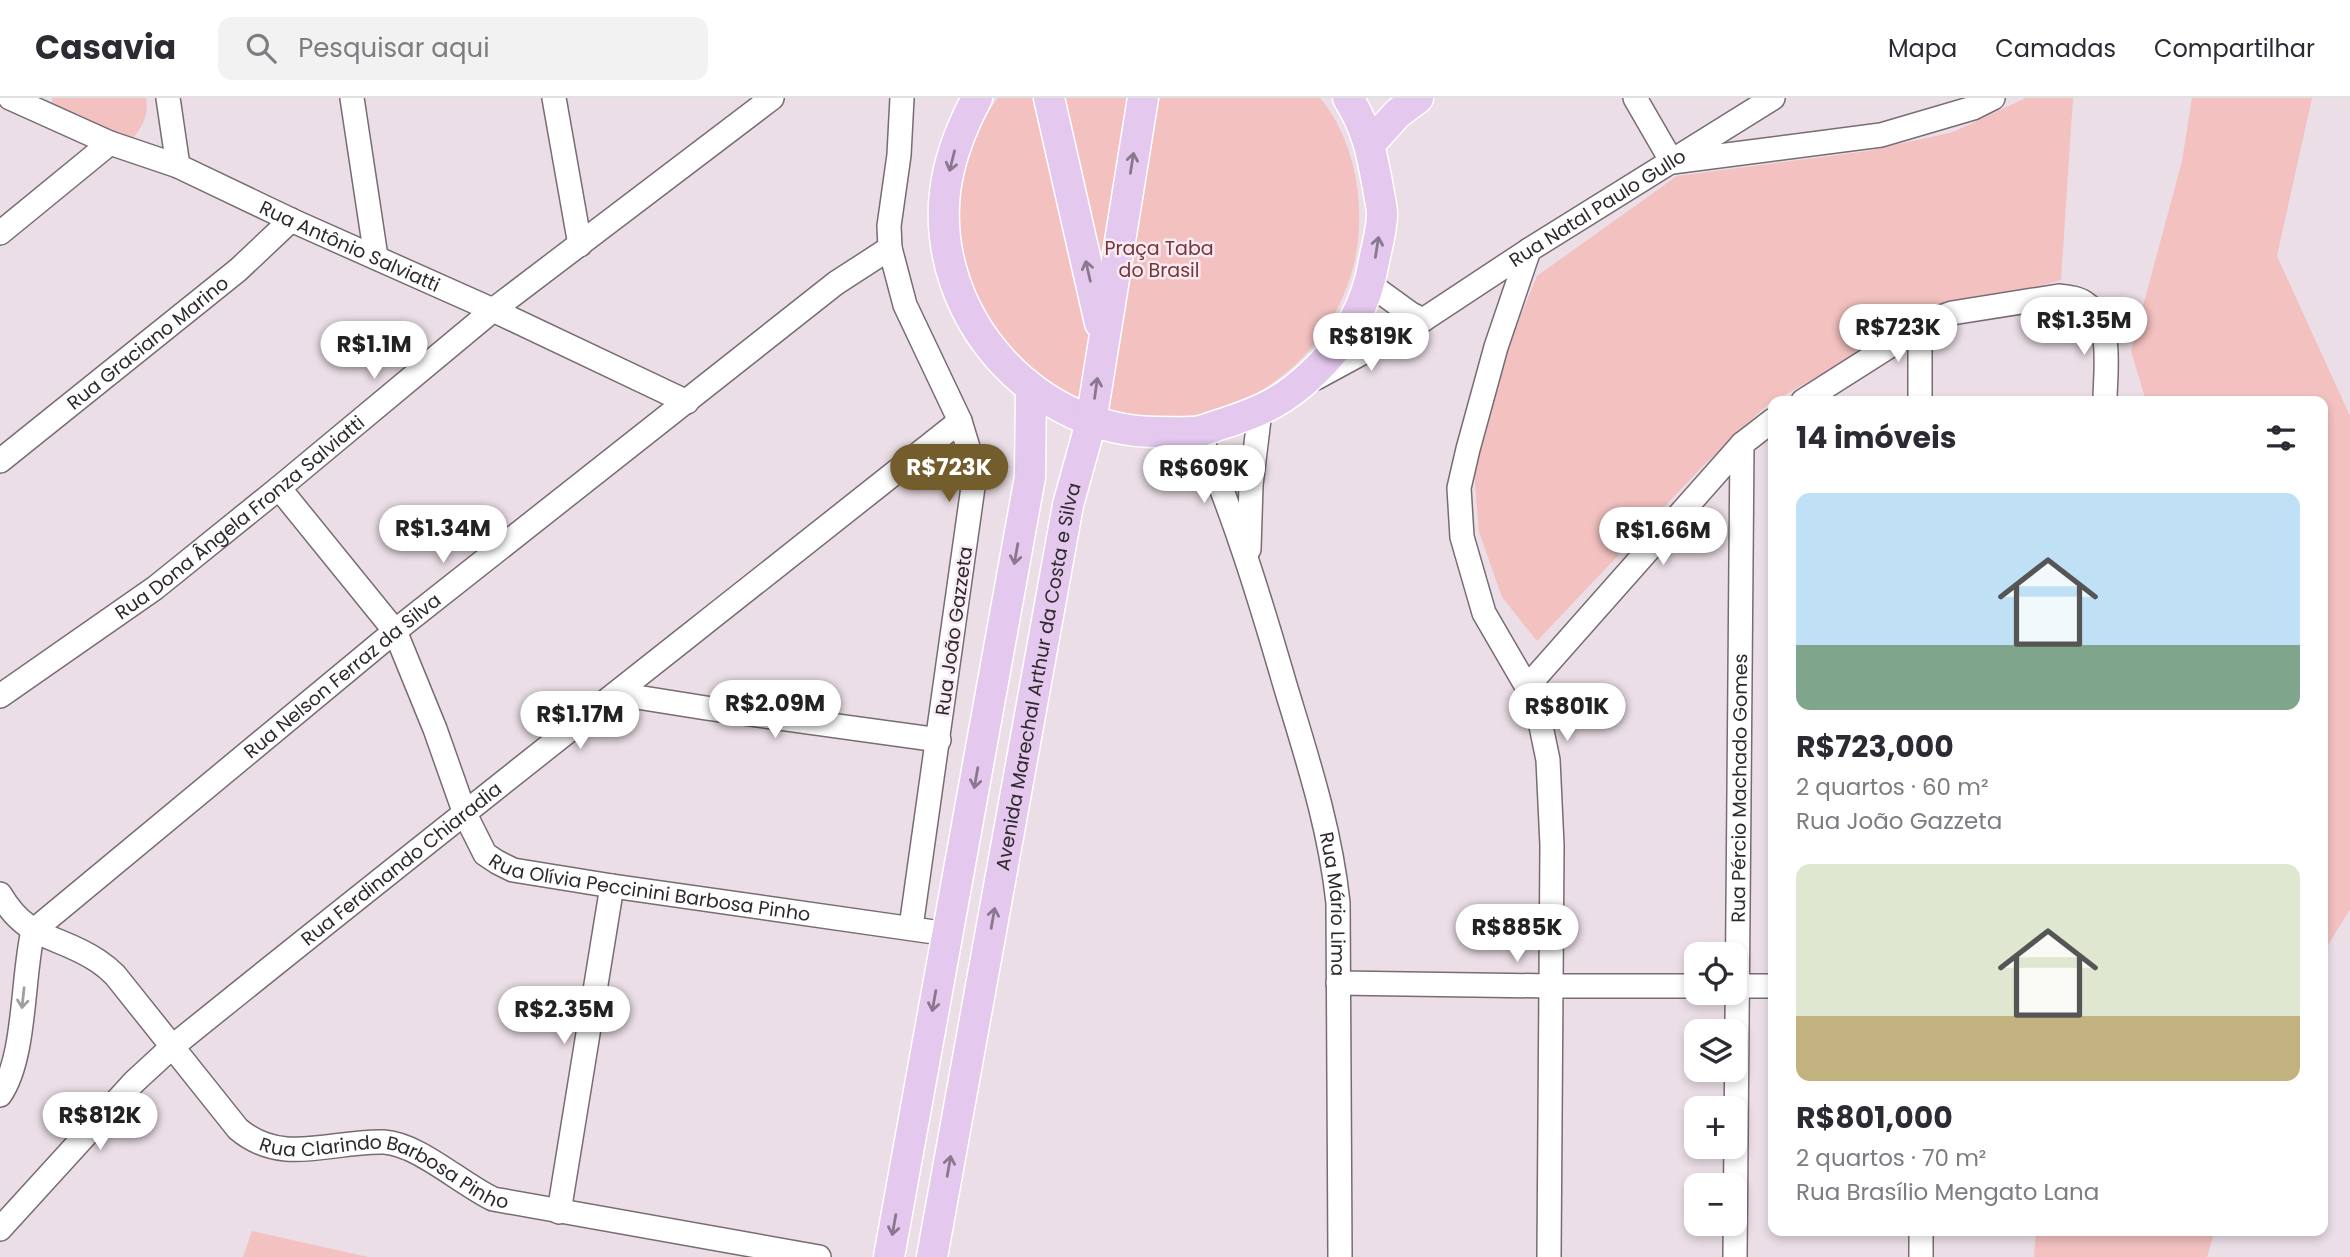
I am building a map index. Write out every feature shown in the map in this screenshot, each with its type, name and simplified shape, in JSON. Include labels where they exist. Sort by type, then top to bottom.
[{"type":"main road","points":[[978,98],[964,122],[951,157],[945,194],[945,231],[951,268],[963,303],[981,335],[1003,364],[1031,389],[1070,413],[1091,422],[1140,433],[1198,431],[1260,411],[1297,388],[1335,350],[1353,324],[1371,285],[1382,215],[1370,144],[1348,98]]},
{"type":"main road","points":[[1049,98],[1103,337]]},
{"type":"main road","name":"Avenida Marechal Arthur da Costa e Silva","points":[[932,1257],[1068,505],[1091,422],[1143,98]]},
{"type":"main road","points":[[1370,144],[1397,114],[1418,98]]},
{"type":"main road","points":[[888,1257],[1030,477],[1031,389]]},
{"type":"main road","points":[[1076,479],[1097,457],[1140,433]]},
{"type":"main road","points":[[944,947],[984,969]]},
{"type":"street","name":"Rua Antônio Salviatti","points":[[10,98],[50,108],[110,143],[178,166],[687,402]]},
{"type":"street","points":[[168,98],[178,166]]},
{"type":"street","points":[[352,98],[376,257]]},
{"type":"street","points":[[554,98],[580,245]]},
{"type":"street","name":"Rua Dona Ângela Fronza Salviatti","points":[[0,696],[155,588],[493,310],[580,245],[739,109],[772,98]]},
{"type":"street","name":"Rua João Gazzeta","points":[[902,98],[899,155],[889,226],[890,248],[905,305],[960,421],[971,457],[973,487],[911,928]]},
{"type":"street","points":[[1635,98],[1672,162],[1881,135],[1973,108],[1993,98]]},
{"type":"street","name":"Rua Natal Paulo Gullo","points":[[1297,388],[1423,320],[1529,250],[1773,98]]},
{"type":"street","points":[[0,233],[110,143]]},
{"type":"street","name":"Rua Graciano Marino","points":[[0,460],[238,271],[291,220]]},
{"type":"street","name":"Rua Nelson Ferraz da Silva","points":[[33,931],[395,631],[836,283],[890,248]]},
{"type":"street","points":[[1529,250],[1496,347],[1459,488],[1462,537],[1484,613],[1527,687],[1541,726],[1548,760],[1552,845],[1549,1257]]},
{"type":"street","points":[[1371,285],[1423,320]]},
{"type":"street","points":[[1811,396],[1920,327],[1952,313],[2059,296],[2086,303],[2098,318],[2104,332],[2105,396]]},
{"type":"street","points":[[1920,327],[1920,396]]},
{"type":"street","name":"Rua Mário Lima","points":[[1249,563],[1251,485],[1260,411]]},
{"type":"street","name":"Rua Ferdinando Chiaradia","points":[[0,1229],[134,1082],[173,1047],[417,850],[618,694],[960,421]]},
{"type":"street","points":[[1527,687],[1742,444],[1768,424]]},
{"type":"street","name":"Rua Mário Lima","points":[[1198,431],[1249,563],[1324,814],[1334,859],[1338,903],[1340,1257]]},
{"type":"street","name":"Rua Pércio Machado Gomes","points":[[1736,942],[1742,444]]},
{"type":"street","name":"Rua Olívia Peccinini Barbosa Pinho","points":[[279,488],[395,631],[435,729],[465,814],[485,854],[513,870],[911,928],[944,947]]},
{"type":"street","points":[[618,694],[939,740]]},
{"type":"street","points":[[559,1212],[612,886]]},
{"type":"street","name":"Rua Clarindo Barbosa Pinho","points":[[0,894],[10,912],[33,931],[98,960],[115,975],[238,1129],[263,1145],[286,1150],[383,1142],[403,1145],[472,1189],[493,1199],[820,1257]]},
{"type":"street","points":[[0,1095],[16,1059],[28,952],[33,931]]},
{"type":"street","points":[[1338,983],[1684,986]]},
{"type":"street","points":[[1747,986],[1768,986]]},
{"type":"street","name":"Rua Pércio Machado Gomes","points":[[1735,1005],[1735,1257]]},
{"type":"street","points":[[1921,1236],[1921,1257]]},
{"type":"green space","points":[[52,98],[146,98],[147,110],[133,138],[115,141],[53,106]]},
{"type":"green space","name":"Praça Taba do Brasil","points":[[998,98],[1320,98],[1333,116],[1351,157],[1359,202],[1359,225],[1353,268],[1335,314],[1308,352],[1273,383],[1234,404],[1191,416],[1145,418],[1099,410],[1045,382],[999,338],[987,322],[972,291],[963,256],[960,221],[963,177],[982,122]]},
{"type":"green space","points":[[2026,98],[2073,98],[2061,280],[1915,322],[1783,396],[1768,396],[1768,404],[1702,467],[1537,641],[1502,597],[1479,532],[1474,473],[1510,342],[1537,276],[1677,176],[1868,151],[1953,132]]},
{"type":"green space","points":[[2192,98],[2312,98],[2277,256],[2350,416],[2350,909],[2328,945],[2328,396],[2144,396],[2131,351],[2182,161]]},
{"type":"green space","points":[[252,1231],[368,1257],[243,1257]]},
{"type":"green space","points":[[2036,1236],[2213,1236],[2207,1257],[2034,1257]]}]
